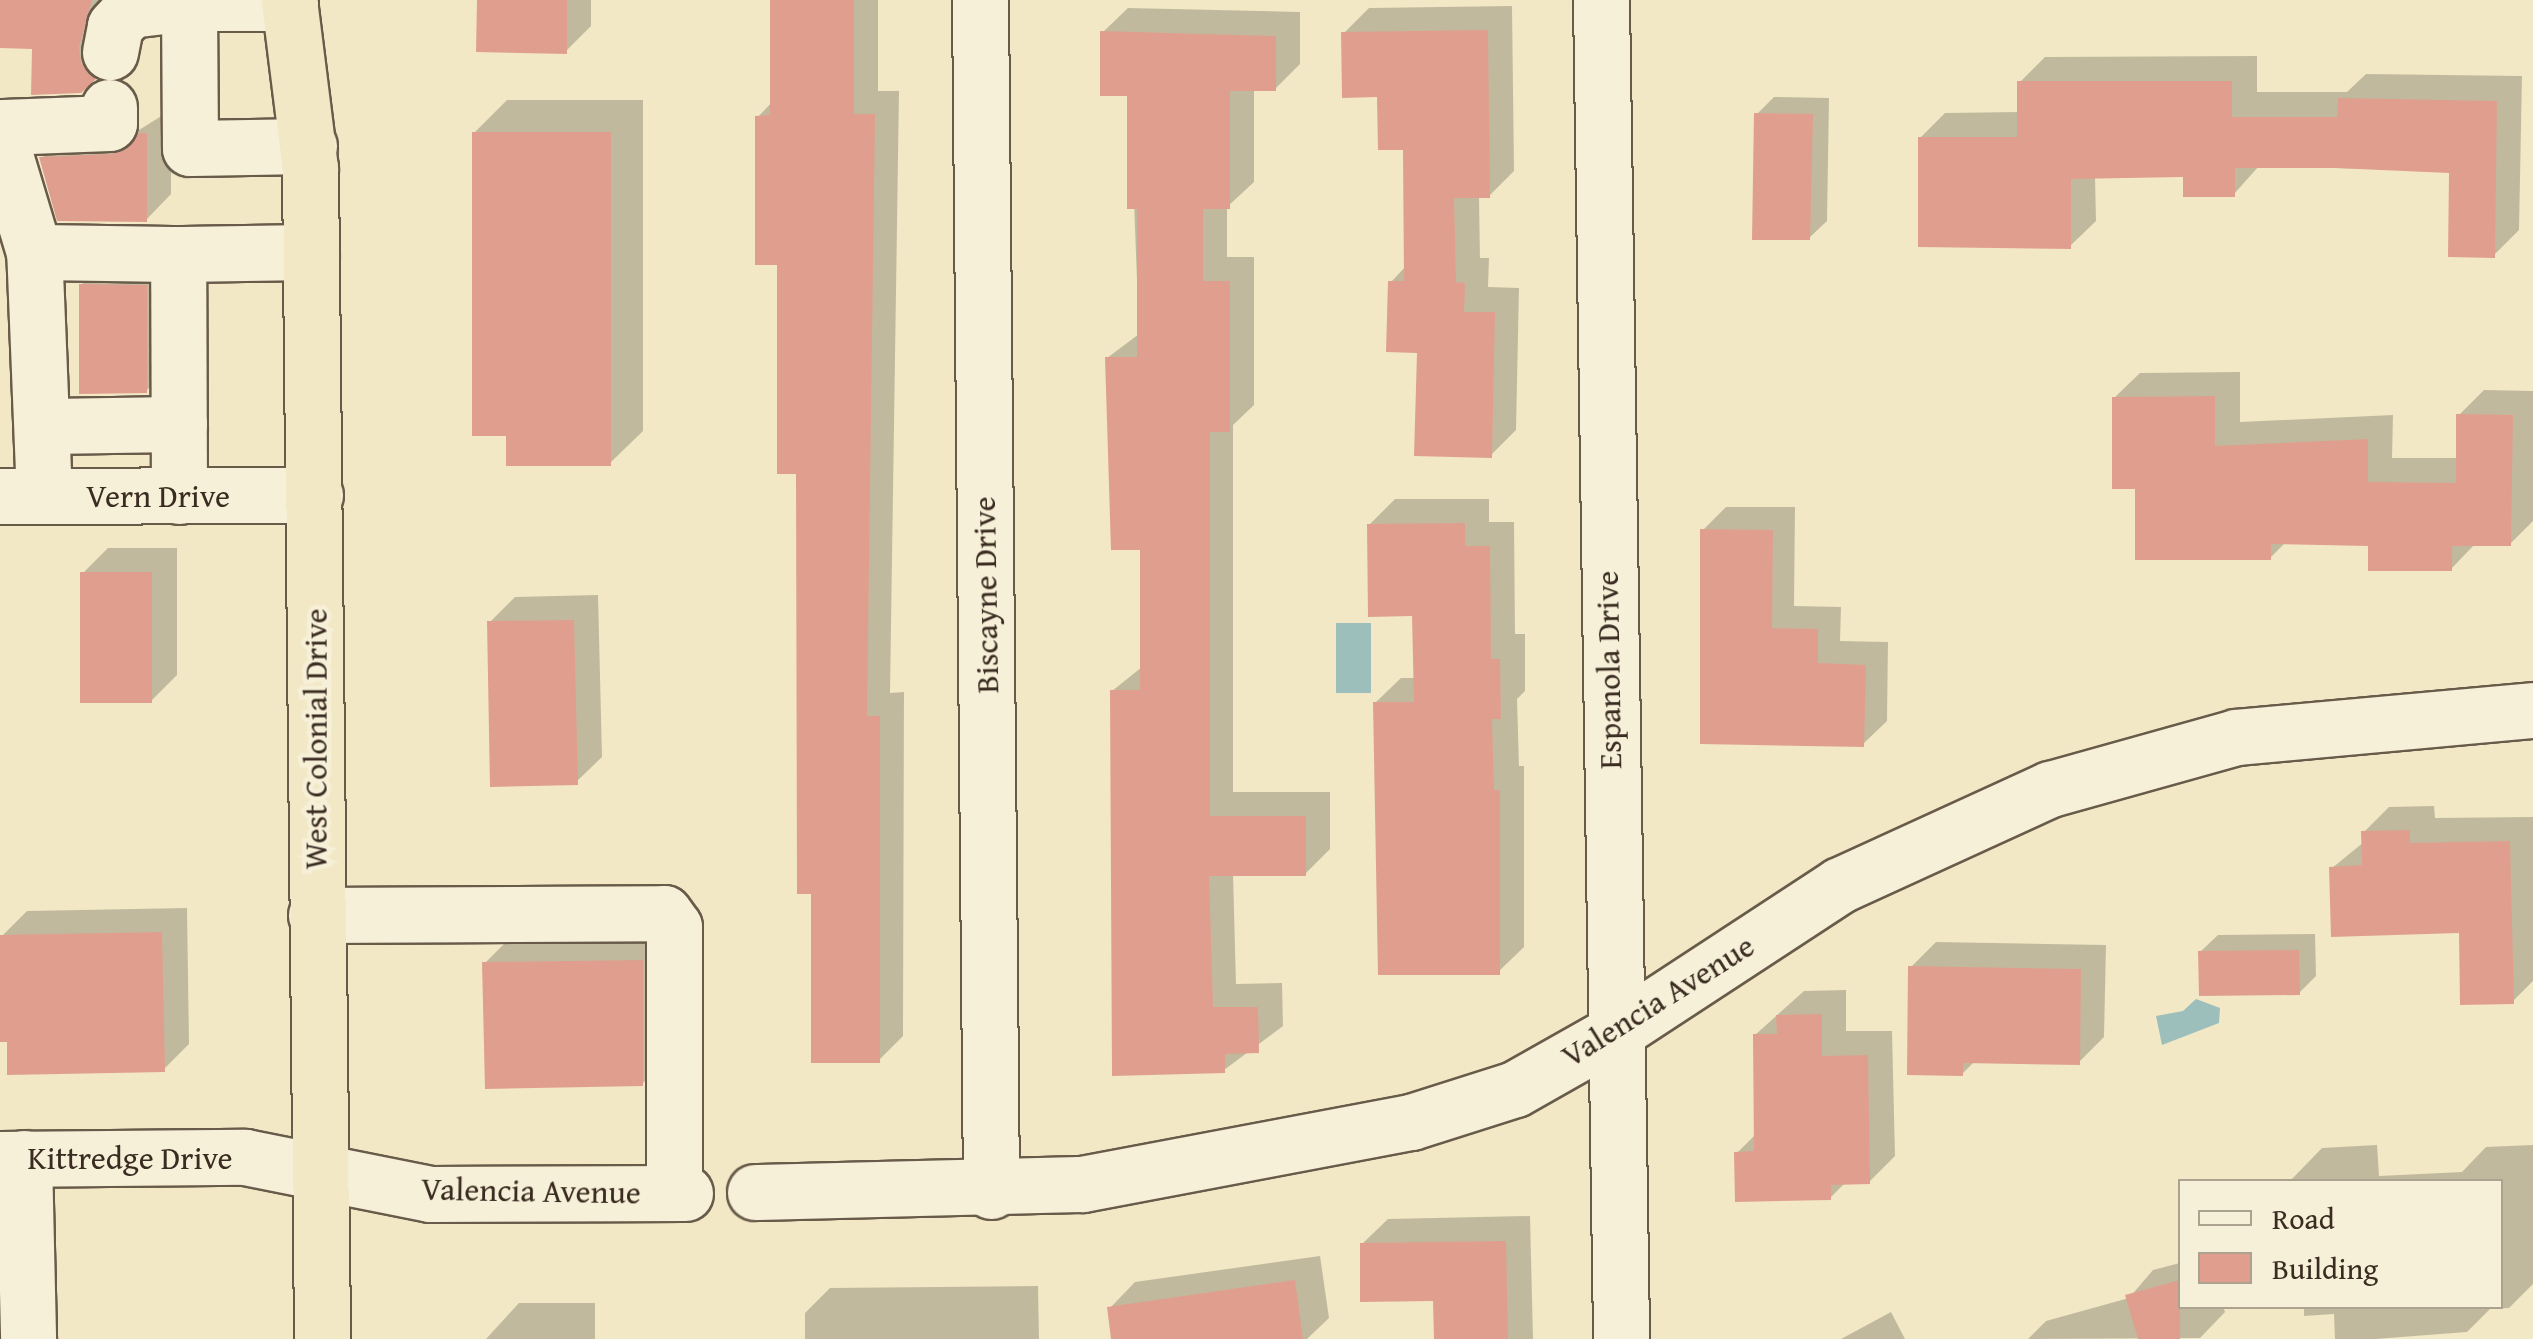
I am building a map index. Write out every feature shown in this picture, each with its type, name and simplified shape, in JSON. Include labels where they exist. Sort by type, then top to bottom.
[{"type":"highway","name":"West Colonial Drive","points":[[301,1],[309,143],[315,495],[322,1339]]},
{"type":"street","name":"Biscayne Drive","points":[[980,0],[991,1191]]},
{"type":"street","name":"Espanola Drive","points":[[1601,0],[1621,1339]]},
{"type":"street","points":[[110,52],[115,26],[130,10],[189,3],[301,1]]},
{"type":"street","points":[[189,3],[190,148],[309,143]]},
{"type":"street","points":[[22,496],[45,426],[34,252],[4,152],[2,126],[108,115],[189,122]]},
{"type":"street","points":[[34,252],[311,252]]},
{"type":"street","points":[[178,254],[179,496]]},
{"type":"street","points":[[45,426],[179,424]]},
{"type":"street","name":"Vern Drive","points":[[22,496],[315,495]]},
{"type":"street","name":"Valencia Avenue","points":[[755,1192],[991,1191],[1082,1184],[1411,1122],[1515,1089],[1614,1033],[1840,884],[2050,790],[2236,737],[2533,710]]},
{"type":"street","name":"Valencia Avenue","points":[[316,915],[664,914],[674,927],[680,1192],[430,1194],[318,1174]]},
{"type":"street","name":"Kittredge Drive","points":[[12,1159],[246,1156],[318,1174]]},
{"type":"street","points":[[12,1159],[28,1339]]},
{"type":"water","points":[[1336,623],[1371,623],[1371,693],[1336,693]]},
{"type":"water","points":[[2196,999],[2220,1008],[2219,1023],[2162,1045],[2156,1016],[2183,1011]]},
{"type":"building","points":[[0,0],[92,0],[79,47],[81,63],[96,79],[81,93],[31,95],[32,49],[0,48]]},
{"type":"building","points":[[477,0],[567,0],[567,54],[476,52]]},
{"type":"building","points":[[770,0],[854,0],[854,114],[875,114],[867,716],[880,716],[880,1063],[811,1063],[811,894],[797,894],[796,474],[777,474],[777,265],[755,265],[755,116],[770,115]]},
{"type":"building","points":[[1488,30],[1490,198],[1454,198],[1456,282],[1465,283],[1464,312],[1495,312],[1492,458],[1414,456],[1417,353],[1386,352],[1388,281],[1404,281],[1403,150],[1378,150],[1377,97],[1342,98],[1341,32]]},
{"type":"building","points":[[1100,31],[1276,36],[1276,91],[1230,91],[1230,209],[1203,209],[1203,281],[1230,281],[1230,432],[1210,432],[1210,816],[1306,816],[1306,876],[1209,876],[1213,1007],[1258,1007],[1259,1053],[1225,1054],[1225,1073],[1112,1076],[1110,690],[1140,690],[1140,550],[1111,550],[1105,357],[1137,357],[1137,209],[1127,209],[1127,96],[1100,96]]},
{"type":"building","points":[[2017,81],[2232,81],[2232,117],[2337,117],[2338,98],[2497,101],[2495,258],[2448,257],[2449,173],[2336,168],[2235,168],[2235,197],[2183,197],[2183,177],[2071,179],[2071,249],[1918,247],[1918,137],[2017,137]]},
{"type":"building","points":[[1754,113],[1813,114],[1810,240],[1752,240]]},
{"type":"building","points":[[472,132],[611,132],[611,466],[506,466],[506,436],[472,436]]},
{"type":"building","points":[[138,133],[147,133],[147,222],[57,221],[39,157],[111,154],[126,149]]},
{"type":"building","points":[[79,284],[147,285],[147,393],[79,394]]},
{"type":"building","points":[[2215,396],[2215,446],[2368,439],[2368,482],[2456,483],[2456,414],[2513,415],[2511,546],[2452,546],[2452,571],[2368,571],[2368,546],[2271,544],[2271,560],[2135,560],[2135,489],[2112,489],[2112,397]]},
{"type":"building","points":[[1465,523],[1465,546],[1490,546],[1491,659],[1500,659],[1501,719],[1492,719],[1494,790],[1500,790],[1500,975],[1378,975],[1373,702],[1414,702],[1412,616],[1368,617],[1367,524]]},
{"type":"building","points":[[1700,529],[1773,530],[1772,628],[1818,629],[1818,663],[1866,665],[1864,747],[1700,744]]},
{"type":"building","points":[[80,572],[152,572],[152,703],[80,703]]},
{"type":"building","points":[[574,620],[578,785],[490,787],[487,621]]},
{"type":"building","points":[[2410,830],[2410,843],[2510,841],[2514,1004],[2460,1005],[2459,933],[2331,937],[2329,867],[2362,865],[2361,831]]},
{"type":"building","points":[[162,932],[165,1072],[7,1075],[7,1042],[0,1042],[0,935]]},
{"type":"building","points":[[2299,950],[2300,995],[2199,996],[2198,951]]},
{"type":"building","points":[[643,960],[643,1086],[485,1089],[482,962]]},
{"type":"building","points":[[1908,966],[2081,969],[2080,1065],[1963,1063],[1963,1076],[1907,1075]]},
{"type":"building","points":[[1822,1014],[1822,1056],[1868,1055],[1870,1184],[1831,1185],[1831,1200],[1735,1202],[1734,1152],[1754,1151],[1753,1034],[1777,1034],[1776,1015]]},
{"type":"building","points":[[1506,1241],[1508,1339],[1434,1339],[1433,1301],[1360,1302],[1360,1243]]},
{"type":"building","points":[[1295,1280],[1303,1339],[1111,1339],[1107,1307]]},
{"type":"building","points":[[2178,1281],[2180,1339],[2138,1339],[2125,1295]]}]
